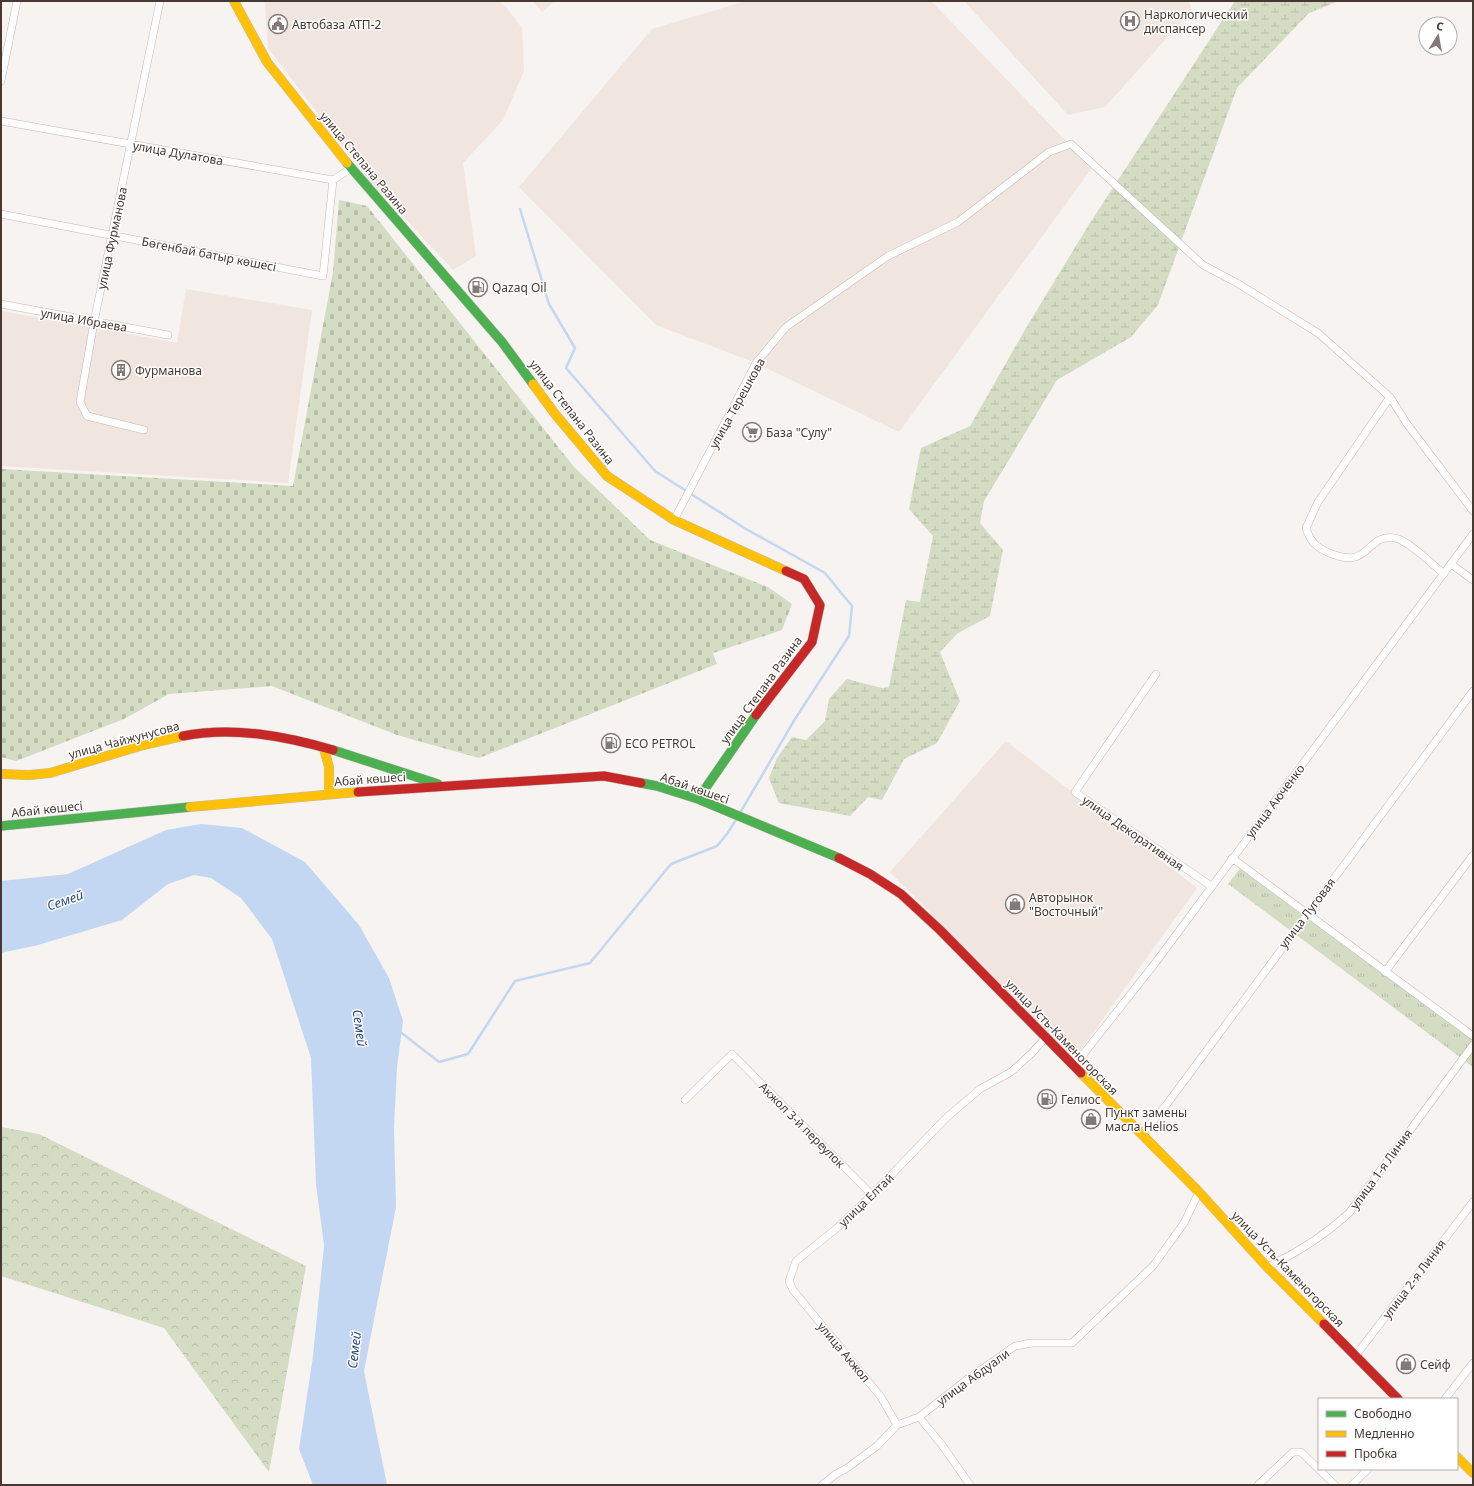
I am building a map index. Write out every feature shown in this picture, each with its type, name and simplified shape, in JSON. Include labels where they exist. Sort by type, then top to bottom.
[{"type":"main road","name":"улица Степана Разина","points":[[234,1],[267,62],[351,168],[502,342],[555,414],[607,476],[674,520],[804,579],[820,605],[812,642],[757,714],[698,799]]},
{"type":"main road","name":"улица Чайжунусова","points":[[1,774],[22,776],[47,774],[155,742],[201,733],[251,732],[279,736],[445,786]]},
{"type":"main road","points":[[324,749],[329,767],[329,794]]},
{"type":"main road","name":"Абай көшесі","points":[[1,826],[37,821],[329,794],[604,776],[657,786],[698,799],[736,815]]},
{"type":"main road","name":"улица Усть-Каменогорская","points":[[736,815],[846,860],[901,894],[940,930],[1199,1192],[1267,1268],[1356,1355],[1397,1398]]},
{"type":"main road","points":[[1458,1458],[1473,1472]]},
{"type":"street","points":[[1,81],[17,1]]},
{"type":"street","name":"улица Фурманова","points":[[144,430],[87,416],[80,402],[94,322],[160,1]]},
{"type":"street","name":"улица Дулатова","points":[[1,122],[333,180]]},
{"type":"street","name":"улица Терешкова","points":[[674,520],[756,363],[786,327],[888,256],[958,222],[1049,152],[1071,144],[1203,265],[1237,283],[1318,334],[1390,397]]},
{"type":"street","points":[[333,180],[351,168]]},
{"type":"street","name":"Бөгенбай батыр көшесі","points":[[1,214],[323,276],[333,180]]},
{"type":"street","name":"улица Ибраева","points":[[1,304],[168,335]]},
{"type":"street","points":[[1444,574],[1401,539],[1387,537],[1378,541],[1365,552],[1352,559],[1340,558],[1315,546],[1308,536],[1306,528],[1318,502],[1390,397],[1407,424],[1473,511]]},
{"type":"street","name":"улица Аюченко","points":[[1074,1066],[1156,962],[1211,886],[1217,881],[1232,858],[1473,534]]},
{"type":"street","points":[[1451,564],[1473,580]]},
{"type":"street","name":"улица Декоративная","points":[[1156,674],[1075,792],[1211,886]]},
{"type":"street","name":"улица Луговая","points":[[1141,1135],[1167,1104],[1473,691]]},
{"type":"street","points":[[1385,972],[1473,854]]},
{"type":"street","points":[[1232,858],[1473,1036]]},
{"type":"street","name":"улица Елтай","points":[[789,1281],[796,1261],[837,1228],[872,1195],[946,1118],[980,1089],[1011,1072],[1032,1053],[1046,1037]]},
{"type":"street","name":"улица 1-я Линия","points":[[1267,1268],[1295,1254],[1334,1227],[1349,1213],[1473,1045]]},
{"type":"street","name":"Акжол 3-й переулок","points":[[685,1100],[732,1054],[872,1195]]},
{"type":"street","name":"улица Абдуали","points":[[822,1485],[877,1446],[897,1425],[919,1417],[969,1378],[1015,1346],[1032,1343],[1072,1343],[1153,1266],[1184,1223],[1199,1192]]},
{"type":"street","name":"улица 2-я Линия","points":[[1356,1355],[1473,1202]]},
{"type":"street","name":"улица Акжол","points":[[789,1281],[793,1290],[813,1317],[881,1397],[897,1425]]},
{"type":"street","points":[[1446,1398],[1473,1363]]},
{"type":"street","points":[[919,1417],[942,1444],[970,1485]]},
{"type":"street","points":[[1258,1485],[1293,1452],[1301,1452],[1318,1468]]},
{"type":"street","points":[[1320,1470],[1335,1485]]},
{"type":"street","points":[[1352,1485],[1367,1470]]},
{"type":"shaded area","points":[[265,1],[497,1],[506,7],[522,28],[524,71],[503,120],[463,163],[476,256],[453,270],[367,178],[268,48]]},
{"type":"shaded area","points":[[533,1],[555,1],[542,12]]},
{"type":"shaded area","points":[[746,1],[931,1],[1092,168],[899,432],[756,363],[656,325],[519,187],[652,29]]},
{"type":"shaded area","points":[[964,1],[1189,1],[1192,10],[1105,107],[1068,115]]},
{"type":"shaded area","points":[[186,289],[312,310],[288,483],[1,466],[1,311],[177,343]]},
{"type":"shaded area","points":[[1006,741],[1197,888],[1074,1059],[890,872]]},
{"type":"green space","points":[[1235,1],[1339,1],[1309,13],[1237,88],[1158,305],[1131,337],[1057,380],[984,501],[980,523],[1003,550],[990,616],[958,633],[940,652],[960,701],[937,743],[904,759],[882,800],[868,797],[850,816],[779,803],[769,778],[777,758],[792,737],[806,740],[825,721],[829,699],[847,679],[882,688],[889,687],[906,600],[920,602],[933,536],[909,509],[921,448],[970,426],[1026,328],[1088,226]]},
{"type":"green space","points":[[339,200],[367,206],[574,467],[650,540],[768,587],[792,604],[782,630],[713,653],[717,664],[479,758],[397,735],[272,686],[169,694],[124,719],[16,761],[1,757],[1,469],[293,486],[333,272]]},
{"type":"green space","points":[[1242,866],[1473,1038],[1473,1067],[1228,884]]},
{"type":"green space","points":[[1,1127],[39,1134],[306,1266],[269,1472],[164,1328],[1,1276]]},
{"type":"water","name":"Семей","points":[[201,824],[242,828],[305,862],[359,925],[389,978],[403,1021],[397,1067],[394,1128],[396,1207],[364,1371],[387,1485],[313,1485],[299,1449],[313,1356],[324,1245],[316,1184],[311,1058],[272,939],[241,898],[211,878],[194,875],[168,884],[122,920],[38,945],[1,953],[1,881],[68,874],[166,830]]},
{"type":"waterway","points":[[520,209],[549,304],[575,348],[566,368],[655,471],[746,529],[825,573],[852,606],[849,636],[795,719],[740,813]]},
{"type":"waterway","points":[[399,1031],[439,1062],[468,1054],[515,981],[590,963],[671,864],[717,846],[737,818]]},
{"type":"traffic: fast","points":[[347,163],[502,342],[533,384]]},
{"type":"traffic: fast","points":[[698,799],[756,715]]},
{"type":"traffic: fast","points":[[333,750],[438,784]]},
{"type":"traffic: fast","points":[[641,783],[657,786],[698,799],[839,858]]},
{"type":"traffic: fast","points":[[1,826],[190,807]]},
{"type":"traffic: slow","points":[[234,1],[267,62],[347,163]]},
{"type":"traffic: slow","points":[[533,384],[555,414],[607,476],[674,520],[786,571]]},
{"type":"traffic: slow","points":[[1,774],[29,775],[50,773],[140,746],[183,736]]},
{"type":"traffic: slow","points":[[324,749],[329,767],[329,794]]},
{"type":"traffic: slow","points":[[190,807],[358,792]]},
{"type":"traffic: slow","points":[[1081,1073],[1199,1192],[1267,1267],[1324,1324]]},
{"type":"traffic: slow","points":[[1458,1458],[1473,1473]]},
{"type":"traffic: jam","points":[[756,715],[812,642],[820,605],[804,579],[786,571]]},
{"type":"traffic: jam","points":[[183,736],[202,733],[240,732],[296,740],[333,750]]},
{"type":"traffic: jam","points":[[358,792],[604,776],[641,783]]},
{"type":"traffic: jam","points":[[839,858],[870,874],[901,894],[940,930],[1081,1073]]},
{"type":"traffic: jam","points":[[1324,1324],[1397,1398]]},
{"type":"place","name":"Наркологический диспансер","points":[[1130,21]]},
{"type":"place","name":"Автобаза АТП-2","points":[[278,24]]},
{"type":"place","name":"Qazaq Oil","points":[[478,287]]},
{"type":"place","name":"Фурманова","points":[[121,370]]},
{"type":"place","name":"База \"Сулу\"","points":[[752,432]]},
{"type":"place","name":"ECO PETROL","points":[[611,743]]},
{"type":"place","name":"Авторынок \"Восточный\"","points":[[1015,904]]},
{"type":"place","name":"Гелиос","points":[[1047,1099]]},
{"type":"place","name":"Пункт замены масла Helios","points":[[1091,1119]]},
{"type":"place","name":"Сейф","points":[[1406,1364]]}]
